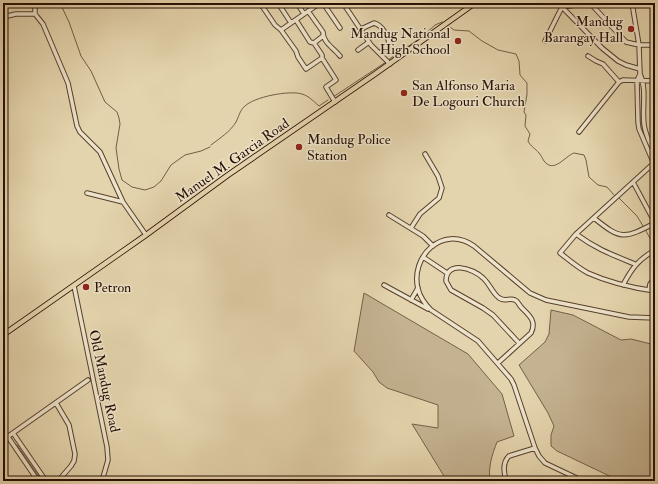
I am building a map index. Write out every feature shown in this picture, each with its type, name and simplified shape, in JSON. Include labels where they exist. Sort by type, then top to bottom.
[{"type":"main road","name":"Manuel M. Garcia Road","points":[[3,335],[146,235],[228,175],[390,64],[475,3]]},
{"type":"street","points":[[35,3],[35,14],[43,24],[68,83],[77,126],[80,132],[100,152],[123,202],[146,235]]},
{"type":"street","points":[[260,3],[296,51],[306,69],[322,58]]},
{"type":"street","points":[[278,3],[291,23]]},
{"type":"street","points":[[297,3],[304,14]]},
{"type":"street","points":[[281,30],[318,3]]},
{"type":"street","points":[[323,3],[340,28]]},
{"type":"street","points":[[343,3],[369,42],[390,64]]},
{"type":"street","points":[[561,5],[590,3],[626,42],[639,45],[655,45]]},
{"type":"street","points":[[632,3],[639,45],[640,74],[637,81],[638,125],[654,164],[576,234],[560,253],[588,273],[623,285],[655,291]]},
{"type":"street","points":[[545,41],[561,5]]},
{"type":"street","points":[[561,5],[602,48],[618,61],[626,65],[640,68]]},
{"type":"street","points":[[308,11],[323,32],[323,36],[330,47],[340,56]]},
{"type":"street","points":[[3,17],[16,14],[35,14]]},
{"type":"street","points":[[296,20],[310,42],[314,43],[336,80],[326,87],[335,102]]},
{"type":"street","points":[[361,30],[374,23],[378,24],[389,42],[380,53]]},
{"type":"street","points":[[314,43],[323,36]]},
{"type":"street","points":[[358,50],[369,42]]},
{"type":"street","points":[[588,56],[603,64],[619,82]]},
{"type":"street","points":[[640,74],[643,81],[644,128],[655,154]]},
{"type":"street","points":[[579,132],[619,82],[624,80],[655,81]]},
{"type":"street","points":[[638,96],[643,96]]},
{"type":"street","points":[[411,228],[420,214],[439,198],[442,188],[438,176],[425,154]]},
{"type":"street","points":[[594,218],[613,232],[625,235],[635,234],[654,223],[633,182]]},
{"type":"street","points":[[87,194],[123,202]]},
{"type":"street","points":[[389,215],[423,236],[432,246]]},
{"type":"street","points":[[576,234],[591,245],[635,264]]},
{"type":"street","points":[[430,310],[420,296],[418,288],[418,272],[420,263],[432,246],[441,240],[452,238],[468,242],[530,293],[546,300],[629,317],[655,318]]},
{"type":"street","points":[[623,285],[635,264],[655,250]]},
{"type":"street","points":[[423,257],[447,273]]},
{"type":"street","points":[[447,273],[455,268],[466,268],[483,277],[497,297],[501,300],[517,301],[531,317],[534,328],[528,337],[519,343],[498,363]]},
{"type":"street","points":[[447,273],[446,281],[451,290],[487,311],[519,343]]},
{"type":"street","points":[[649,290],[650,284],[655,278]]},
{"type":"street","points":[[384,285],[430,310],[478,341],[498,363],[514,385],[539,456],[545,463],[583,481]]},
{"type":"street","name":"Old Mandug Road","points":[[74,286],[107,447],[107,464],[102,481]]},
{"type":"street","points":[[412,300],[418,288]]},
{"type":"street","points":[[3,440],[88,380]]},
{"type":"street","points":[[56,403],[68,422],[75,454],[74,461],[71,466],[58,481]]},
{"type":"street","points":[[13,433],[46,481]]},
{"type":"street","points":[[8,437],[38,481]]},
{"type":"street","points":[[506,481],[504,461],[506,458],[535,448]]},
{"type":"street","points":[[3,475],[7,481]]},
{"type":"shaded area","points":[[364,293],[468,354],[502,394],[514,436],[497,442],[491,461],[490,481],[447,481],[412,424],[438,428],[438,405],[387,388],[379,382],[373,372],[354,351]]},
{"type":"shaded area","points":[[551,310],[573,315],[621,340],[631,339],[655,345],[655,481],[620,481],[557,451],[551,446],[551,435],[554,426],[548,413],[519,365],[545,342],[549,334]]},
{"type":"waterway","points":[[60,3],[69,22],[81,56],[91,71],[105,102],[117,112],[120,124],[116,148],[122,180],[132,187],[145,190],[154,187],[161,181],[171,165],[185,155],[210,147]]},
{"type":"waterway","points":[[388,60],[422,37],[435,25],[442,22]]},
{"type":"waterway","points":[[450,27],[454,30],[469,31],[482,41],[498,50],[516,54],[519,61],[520,75],[527,83],[524,112],[526,115],[525,126],[530,134],[528,141],[529,143],[540,154],[544,161],[548,165],[552,166],[574,153],[584,155],[589,177],[598,185],[607,187],[614,195]]},
{"type":"waterway","points":[[333,97],[386,62]]},
{"type":"waterway","points":[[211,145],[231,129],[243,108],[256,100],[272,95],[289,93],[302,94],[319,106],[328,100]]},
{"type":"waterway","points":[[619,198],[637,216],[643,226]]},
{"type":"waterway","points":[[645,229],[655,248]]},
{"type":"waterway","points":[[17,445],[42,481]]},
{"type":"place","name":"Mandug Barangay Hall","points":[[631,29]]},
{"type":"place","name":"Mandug National High School","points":[[458,41]]},
{"type":"place","name":"San Alfonso Maria De Logouri Church","points":[[404,93]]},
{"type":"place","name":"Mandug Police Station","points":[[299,147]]},
{"type":"place","name":"Petron","points":[[86,287]]}]
